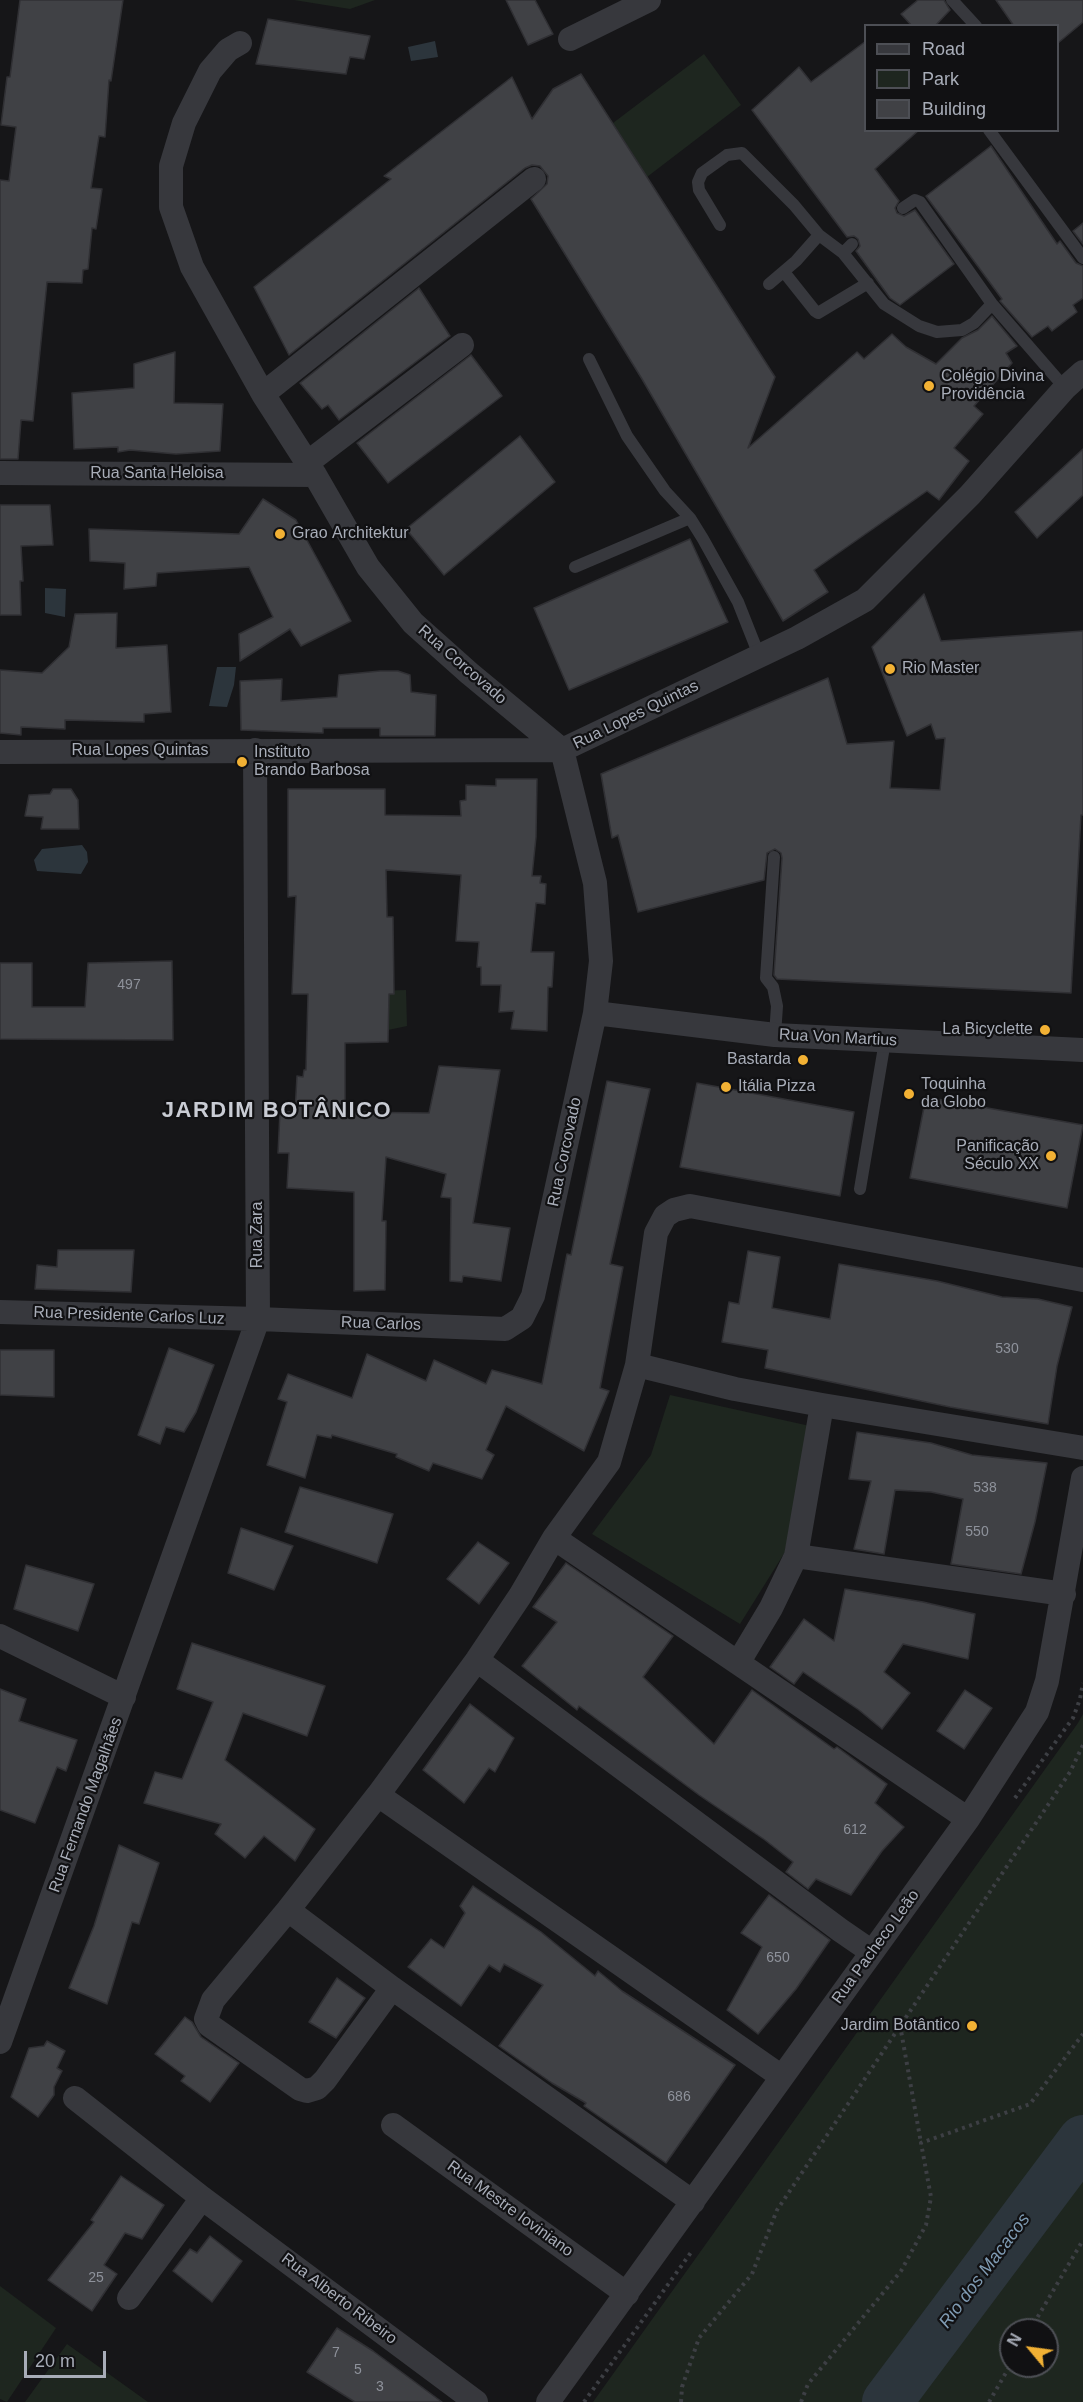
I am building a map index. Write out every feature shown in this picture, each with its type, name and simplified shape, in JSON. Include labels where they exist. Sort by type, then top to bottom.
[{"type":"street","points":[[570,39],[649,0]]},
{"type":"street","name":"Rua Corcovado","points":[[240,43],[228,50],[210,71],[184,123],[171,166],[171,207],[192,267],[263,394],[311,469],[368,567],[413,623],[562,750],[595,883],[601,961],[595,1014],[533,1296],[522,1318],[505,1329]]},
{"type":"street","points":[[263,394],[534,179]]},
{"type":"street","points":[[311,469],[462,345]]},
{"type":"street","name":"Rua Lopes Quintas","points":[[0,752],[562,750],[797,638],[865,600],[970,495],[1074,380]]},
{"type":"street","name":"Rua Santa Heloisa","points":[[0,473],[311,469]]},
{"type":"street","name":"Rua Zara","points":[[124,1697],[258,1319],[255,750]]},
{"type":"street","name":"Rua Von Martius","points":[[595,1014],[775,1035],[1083,1050]]},
{"type":"street","points":[[392,1988],[325,2080],[317,2088],[307,2091],[300,2089],[209,2025],[206,2019],[213,2001],[378,1795],[477,1660],[520,1596],[554,1539],[609,1462],[637,1365],[656,1233],[665,1216],[674,1210],[690,1206],[1083,1280]]},
{"type":"street","name":"Rua Presidente Carlos Luz","points":[[0,1312],[258,1319]]},
{"type":"street","name":"Rua Carlos","points":[[258,1319],[505,1329]]},
{"type":"street","points":[[637,1365],[735,1389],[1083,1448]]},
{"type":"street","points":[[738,1663],[771,1608],[796,1556],[822,1405]]},
{"type":"street","name":"Rua Pacheco Leão","points":[[548,2402],[968,1819],[1037,1712],[1044,1698],[1083,1478]]},
{"type":"street","points":[[554,1539],[968,1819]]},
{"type":"street","points":[[796,1556],[1064,1594]]},
{"type":"street","name":"Rua Fernando Magalhães","points":[[0,1636],[124,1697],[0,2042]]},
{"type":"street","points":[[477,1660],[872,1952]]},
{"type":"street","points":[[378,1795],[782,2077]]},
{"type":"street","points":[[288,1910],[392,1988],[693,2202]]},
{"type":"street","name":"Rua Alberto Ribeiro","points":[[75,2098],[202,2198],[476,2402]]},
{"type":"street","name":"Rua Mestre Ioviniano","points":[[393,2125],[627,2294]]},
{"type":"street","points":[[129,2298],[202,2198]]},
{"type":"lane","points":[[952,0],[974,24]]},
{"type":"lane","points":[[990,132],[1083,258]]},
{"type":"lane","points":[[720,225],[699,190],[698,182],[702,173],[727,155],[742,153],[794,205],[819,235],[847,249],[884,304],[919,326],[937,332],[962,330],[993,304]]},
{"type":"lane","points":[[903,208],[915,200],[920,202],[993,304],[1074,380]]},
{"type":"lane","points":[[769,284],[784,272],[819,235]]},
{"type":"lane","points":[[784,272],[814,311],[818,313],[868,283]]},
{"type":"lane","points":[[589,358],[627,436],[665,491],[690,518],[738,602],[759,655]]},
{"type":"lane","points":[[575,567],[690,518]]},
{"type":"lane","points":[[774,857],[766,978],[774,987],[777,1006],[775,1035]]},
{"type":"lane","points":[[860,1189],[885,1041]]},
{"type":"path","points":[[681,2402],[682,2387],[699,2338],[752,2274],[777,2210],[1070,1772],[1083,1745]]},
{"type":"path","points":[[801,2402],[808,2384],[901,2271],[927,2225],[931,2197],[900,2024]]},
{"type":"path","points":[[921,2143],[1030,2104],[1083,2034]]},
{"type":"path","points":[[1037,2318],[1083,2240]]},
{"type":"path","points":[[989,2402],[1003,2378]]},
{"type":"green space","points":[[294,0],[375,0],[350,9]]},
{"type":"green space","points":[[704,54],[741,105],[647,177],[613,123]]},
{"type":"green space","points":[[406,990],[407,1026],[388,1030],[314,1030],[317,993]]},
{"type":"green space","points":[[670,1395],[810,1426],[785,1552],[740,1624],[592,1534],[651,1455]]},
{"type":"green space","name":"Jardim Botântico","points":[[1083,1714],[1083,2402],[593,2402],[1078,1723]]},
{"type":"green space","points":[[0,2286],[56,2328],[7,2402],[0,2399]]},
{"type":"green space","points":[[67,2344],[148,2402],[25,2402]]},
{"type":"shaded area","points":[[435,41],[438,57],[411,61],[408,47]]},
{"type":"shaded area","points":[[45,588],[66,589],[65,617],[45,613]]},
{"type":"shaded area","points":[[217,667],[236,667],[234,685],[227,707],[209,706]]},
{"type":"shaded area","points":[[82,845],[87,852],[88,862],[81,874],[37,871],[34,860],[42,849]]},
{"type":"building","points":[[20,0],[123,0],[111,81],[109,80],[105,137],[99,136],[91,188],[102,189],[96,229],[92,228],[88,269],[83,270],[82,283],[47,282],[33,421],[21,420],[18,459],[0,459],[0,180],[9,181],[16,127],[1,125]]},
{"type":"building","points":[[506,0],[535,0],[553,34],[528,45]]},
{"type":"building","points":[[918,0],[944,0],[950,10],[937,24],[910,24],[901,14]]},
{"type":"building","points":[[996,0],[1083,0],[1083,22],[1059,42],[1059,24],[1013,24]]},
{"type":"building","points":[[268,19],[370,36],[364,59],[350,57],[346,74],[256,64]]},
{"type":"building","points":[[864,42],[864,132],[917,132],[875,169],[899,201],[895,208],[897,213],[904,216],[915,210],[954,264],[900,305],[890,298],[856,251],[860,246],[858,239],[854,236],[847,237],[752,110],[799,67],[811,82]]},
{"type":"building","points":[[581,74],[775,377],[748,448],[857,352],[864,359],[892,334],[906,347],[936,364],[962,338],[978,330],[992,316],[1017,346],[1006,353],[1012,363],[974,406],[983,414],[954,448],[969,461],[939,500],[927,491],[814,570],[828,592],[783,621],[642,379],[531,199],[547,184],[548,176],[540,166],[532,165],[525,168],[289,355],[254,287],[391,179],[384,176],[512,77],[532,119],[553,89]]},
{"type":"building","points":[[991,146],[1057,244],[1060,241],[1076,263],[1083,266],[1083,298],[1073,305],[1077,312],[1052,331],[1048,326],[1032,337],[1000,301],[1002,299],[926,196]]},
{"type":"building","points":[[1083,223],[1083,244],[1073,231]]},
{"type":"building","points":[[419,288],[450,336],[339,420],[328,405],[322,409],[300,383]]},
{"type":"building","points":[[175,352],[174,403],[223,404],[220,451],[176,454],[130,450],[118,452],[118,447],[74,449],[72,393],[134,388],[134,364]]},
{"type":"building","points":[[471,355],[502,396],[388,483],[357,443]]},
{"type":"building","points":[[520,436],[555,482],[444,575],[406,529]]},
{"type":"building","points":[[1083,449],[1083,495],[1037,538],[1015,512]]},
{"type":"building","points":[[263,499],[296,520],[351,621],[301,646],[290,629],[240,661],[239,634],[273,617],[249,567],[157,573],[156,586],[124,589],[125,563],[90,561],[89,529],[239,534]]},
{"type":"building","points":[[0,505],[50,505],[53,545],[21,546],[23,581],[20,581],[21,615],[0,615]]},
{"type":"building","points":[[690,539],[728,622],[569,690],[534,608]]},
{"type":"building","points":[[924,594],[941,641],[1083,631],[1083,815],[1081,815],[1071,993],[777,979],[774,975],[782,858],[781,853],[775,849],[767,853],[764,880],[638,912],[618,835],[612,838],[601,774],[828,678],[847,744],[894,741],[890,788],[940,790],[945,738],[936,739],[931,724],[907,736],[872,647]]},
{"type":"building","points":[[117,613],[116,648],[167,645],[171,712],[144,714],[144,722],[65,720],[65,729],[21,727],[21,735],[0,733],[0,670],[42,673],[69,647],[75,614]]},
{"type":"building","points":[[398,671],[410,675],[411,692],[436,695],[435,736],[380,736],[380,728],[323,728],[323,733],[241,730],[240,681],[282,679],[281,701],[337,697],[339,675]]},
{"type":"building","points":[[496,779],[537,779],[536,837],[532,876],[541,876],[540,883],[546,884],[545,904],[536,903],[531,952],[554,952],[552,987],[548,987],[547,1031],[511,1029],[514,1011],[499,1012],[501,985],[481,985],[481,967],[477,967],[479,942],[456,941],[461,875],[386,870],[387,917],[393,917],[394,994],[389,994],[388,1042],[345,1043],[345,1112],[429,1113],[439,1066],[500,1070],[473,1223],[510,1228],[501,1281],[463,1276],[462,1282],[450,1281],[451,1198],[441,1197],[446,1174],[386,1157],[382,1221],[386,1221],[385,1290],[354,1291],[354,1192],[287,1188],[289,1153],[278,1153],[280,1112],[295,1112],[297,1076],[303,1077],[304,1070],[306,1070],[308,994],[292,994],[296,896],[288,897],[288,789],[385,789],[385,815],[461,816],[460,801],[466,800],[466,785],[496,786]]},
{"type":"building","points":[[53,789],[71,789],[78,800],[79,829],[41,829],[43,817],[25,816],[29,795],[50,794]]},
{"type":"building","points":[[172,961],[173,1040],[0,1039],[0,963],[32,963],[32,1007],[85,1007],[88,963]]},
{"type":"building","points":[[607,1081],[650,1089],[610,1264],[623,1267],[600,1388],[609,1391],[584,1451],[506,1406],[486,1450],[494,1455],[482,1479],[433,1463],[429,1471],[396,1457],[397,1454],[332,1435],[331,1438],[317,1435],[305,1478],[267,1465],[287,1402],[278,1399],[288,1374],[352,1398],[367,1354],[426,1381],[434,1360],[486,1384],[492,1370],[542,1384],[567,1254],[571,1255]]},
{"type":"building","points":[[697,1083],[854,1112],[840,1196],[680,1167]]},
{"type":"building","points":[[926,1097],[1083,1125],[1067,1208],[910,1178]]},
{"type":"building","points":[[58,1250],[134,1250],[131,1292],[35,1289],[37,1265],[57,1267]]},
{"type":"building","points":[[748,1251],[780,1257],[772,1308],[830,1319],[839,1264],[937,1281],[1002,1297],[1038,1299],[1072,1307],[1057,1366],[1048,1424],[950,1407],[765,1368],[768,1350],[722,1342],[729,1302],[739,1304]]},
{"type":"building","points":[[169,1348],[214,1365],[196,1412],[184,1432],[166,1427],[160,1444],[138,1435]]},
{"type":"building","points":[[0,1350],[54,1350],[54,1397],[0,1395]]},
{"type":"building","points":[[857,1432],[931,1443],[972,1455],[1047,1463],[1021,1574],[951,1564],[963,1499],[931,1492],[895,1490],[884,1554],[854,1549],[871,1481],[849,1479]]},
{"type":"building","points":[[300,1487],[393,1514],[377,1563],[285,1532]]},
{"type":"building","points":[[241,1528],[293,1546],[274,1590],[228,1573]]},
{"type":"building","points":[[478,1542],[509,1563],[479,1604],[447,1579]]},
{"type":"building","points":[[566,1563],[673,1636],[643,1677],[714,1744],[752,1690],[887,1784],[875,1803],[904,1827],[882,1851],[851,1895],[816,1879],[808,1889],[786,1872],[793,1862],[765,1840],[699,1795],[579,1706],[577,1710],[522,1666],[557,1622],[533,1607]]},
{"type":"building","points":[[26,1565],[94,1584],[78,1631],[14,1609]]},
{"type":"building","points":[[845,1589],[923,1602],[975,1614],[968,1659],[903,1644],[884,1672],[910,1693],[882,1729],[859,1710],[803,1672],[794,1684],[770,1667],[804,1619],[834,1641]]},
{"type":"building","points":[[192,1643],[325,1686],[307,1736],[243,1713],[225,1760],[315,1829],[295,1861],[264,1836],[245,1858],[215,1834],[221,1824],[144,1803],[155,1772],[182,1779],[213,1702],[177,1689]]},
{"type":"building","points":[[0,1689],[26,1699],[19,1721],[77,1740],[66,1771],[57,1767],[35,1823],[0,1810]]},
{"type":"building","points":[[965,1690],[992,1708],[964,1749],[937,1731]]},
{"type":"building","points":[[470,1704],[514,1738],[495,1772],[489,1768],[464,1803],[423,1770]]},
{"type":"building","points":[[119,1845],[159,1863],[139,1924],[132,1922],[107,2004],[69,1988],[94,1926]]},
{"type":"building","points":[[473,1886],[541,1932],[595,1976],[598,1971],[622,1991],[735,2065],[666,2163],[584,2106],[586,2103],[552,2083],[499,2046],[543,1985],[504,1964],[500,1972],[489,1965],[461,2006],[408,1967],[431,1939],[444,1948],[465,1913],[460,1906]]},
{"type":"building","points":[[769,1895],[830,1940],[796,1989],[758,2034],[727,2010],[762,1947],[741,1933]]},
{"type":"building","points":[[337,1978],[365,1998],[336,2038],[309,2022]]},
{"type":"building","points":[[185,2017],[192,2022],[201,2037],[239,2063],[210,2102],[181,2081],[185,2076],[155,2054]]},
{"type":"building","points":[[47,2041],[65,2051],[57,2068],[62,2071],[54,2087],[54,2095],[38,2117],[11,2097],[29,2048],[44,2046]]},
{"type":"building","points":[[121,2176],[164,2205],[142,2239],[125,2233],[104,2265],[117,2274],[92,2311],[48,2280],[94,2222],[91,2220]]},
{"type":"building","points":[[210,2236],[242,2261],[212,2302],[173,2271],[190,2249],[197,2253]]},
{"type":"building","points":[[337,2328],[373,2351],[442,2402],[355,2402],[307,2372]]},
{"type":"waterway","name":"Rio dos Macacos","points":[[887,2402],[1083,2140]]},
{"type":"place","name":"Colégio Divina Providência","points":[[929,386]]},
{"type":"place","name":"Grao Architektur","points":[[280,534]]},
{"type":"place","name":"Rio Master","points":[[890,669]]},
{"type":"place","name":"Instituto Brando Barbosa","points":[[242,762]]},
{"type":"place","name":"La Bicyclette","points":[[1045,1030]]},
{"type":"place","name":"Bastarda","points":[[803,1060]]},
{"type":"place","name":"Itália Pizza","points":[[726,1087]]},
{"type":"place","name":"Toquinha da Globo","points":[[909,1094]]},
{"type":"place","name":"Panificação Século XX","points":[[1051,1156]]},
{"type":"place","name":"Jardim Botântico","points":[[972,2026]]},
{"type":"district","name":"JARDIM BOTÂNICO","points":[[277,1111]]}]
